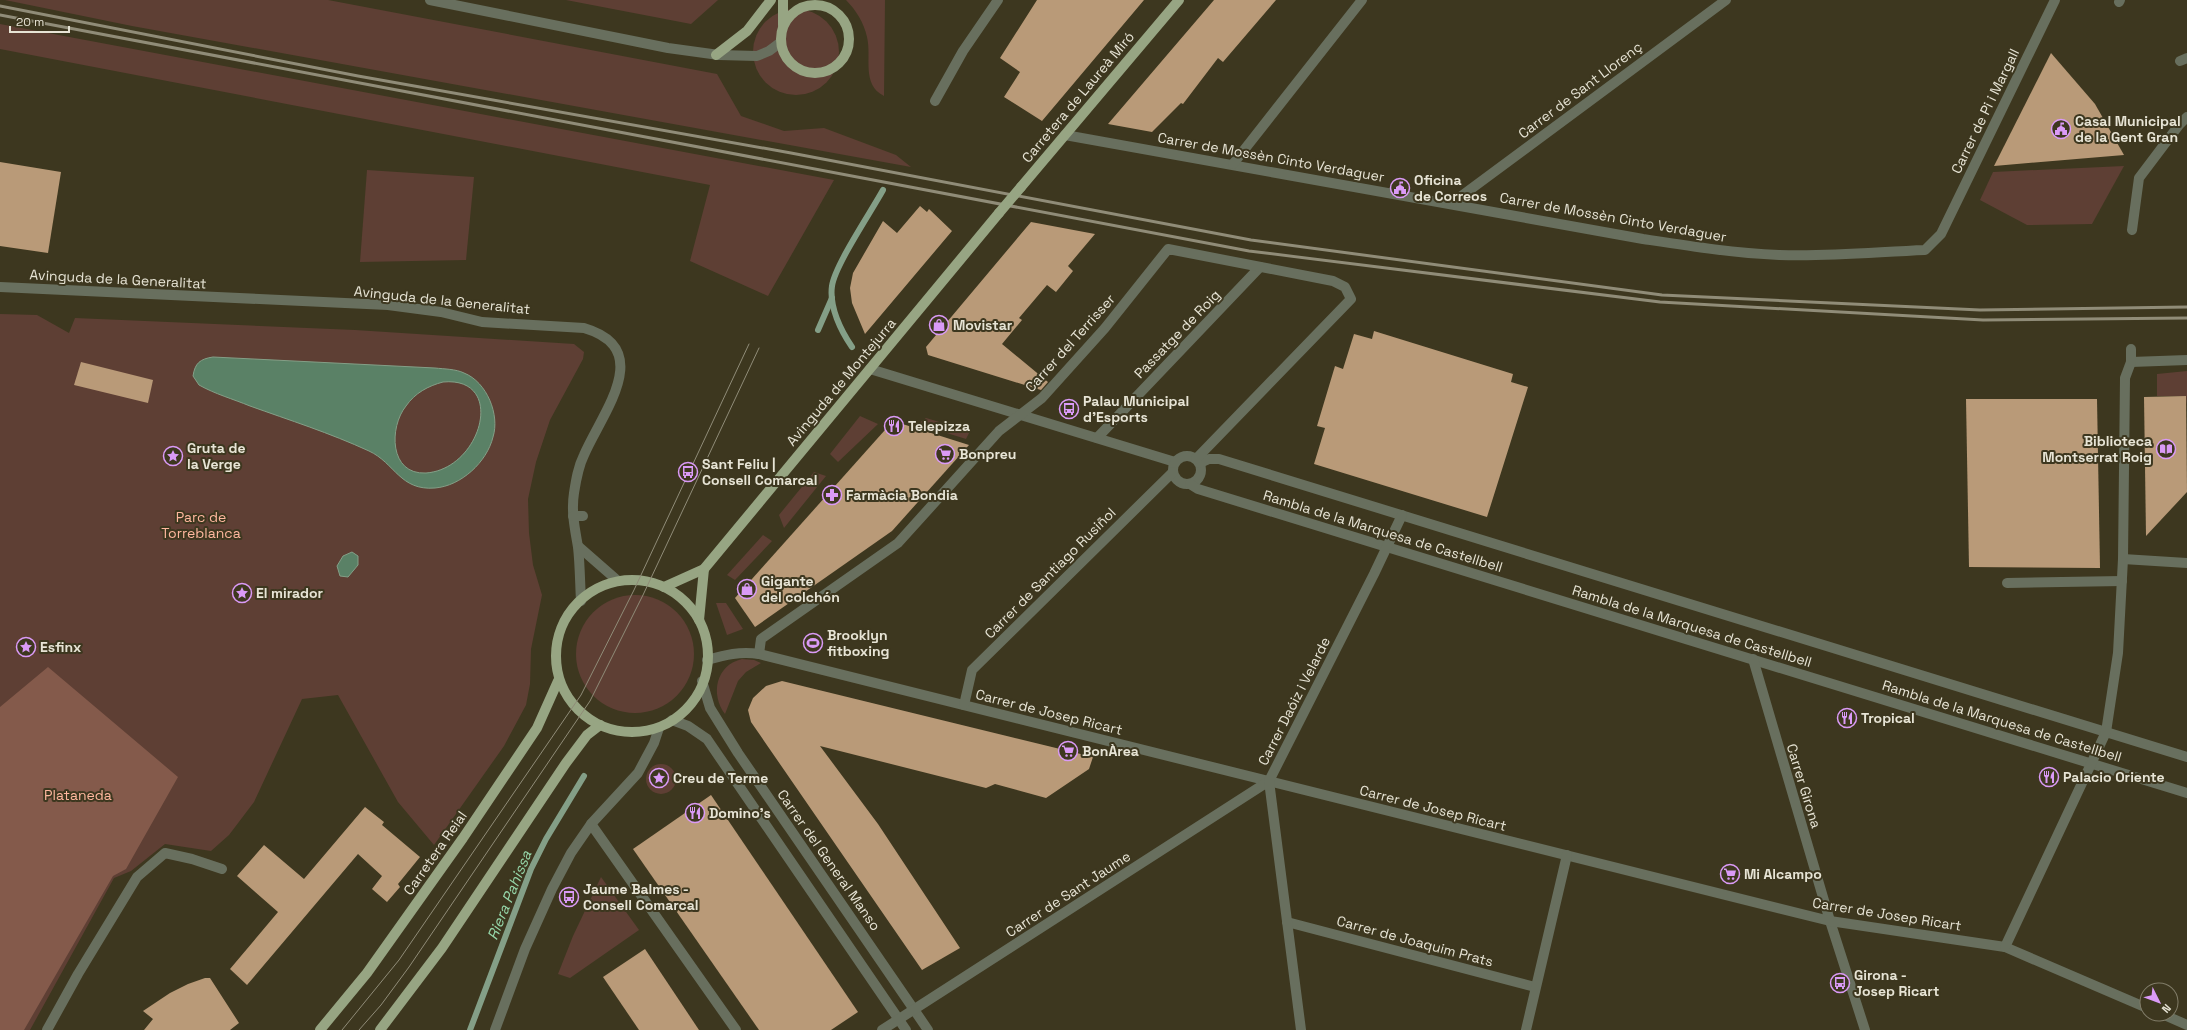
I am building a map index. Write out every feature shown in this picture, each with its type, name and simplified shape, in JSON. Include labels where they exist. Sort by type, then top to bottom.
[{"type":"main road","points":[[716,55],[747,31],[761,15],[771,0]]},
{"type":"main road","points":[[782,0],[783,25],[781,42],[783,53],[790,63],[799,70],[810,73],[822,73],[841,61],[849,42],[845,22],[839,14],[830,8],[817,2],[802,7],[794,11],[783,25]]},
{"type":"main road","name":"Carretera de Laureà Miró","points":[[1000,213],[1178,0]]},
{"type":"main road","name":"Avinguda de Montejurra","points":[[664,587],[704,569],[1000,213]]},
{"type":"main road","points":[[699,620],[704,569]]},
{"type":"main road","points":[[632,579],[649,581],[664,587],[679,596],[691,608],[699,620],[707,647],[707,660],[697,694],[672,720],[659,728],[631,732],[614,730],[600,725],[575,708],[566,697],[558,681],[554,658],[559,636],[568,617],[581,601],[597,589],[618,580],[632,579]]},
{"type":"main road","name":"Carretera Reial","points":[[320,1030],[367,973],[463,838],[534,733],[558,681]]},
{"type":"main road","points":[[380,1030],[442,948],[566,763],[587,735],[600,725]]},
{"type":"street","points":[[430,0],[668,48],[716,55],[757,56],[769,51],[781,42]]},
{"type":"street","points":[[935,102],[963,51],[998,0]]},
{"type":"street","points":[[1233,164],[1362,0]]},
{"type":"street","name":"Carrer de Sant Llorenç","points":[[1452,203],[1726,0]]},
{"type":"street","name":"Carrer de Pi i Margall","points":[[1941,234],[2055,0]]},
{"type":"street","points":[[2132,230],[2139,178],[2187,117]]},
{"type":"street","name":"Carrer de Mossèn Cinto Verdaguer","points":[[1065,135],[1452,203],[1643,239],[1729,252],[1780,255],[1835,255],[1925,250],[1941,234]]},
{"type":"street","name":"Carrer del Terrisser","points":[[758,654],[761,639],[898,543],[999,431],[1042,398],[1105,328],[1168,249],[1260,267]]},
{"type":"street","points":[[1190,484],[1201,474],[1198,461],[1351,299],[1345,287],[1333,281],[1260,267]]},
{"type":"street","name":"Passatge de Roig","points":[[1097,438],[1260,267]]},
{"type":"street","name":"Avinguda de la Generalitat","points":[[0,287],[388,305],[442,312],[482,322],[584,328],[598,332],[610,340],[616,349],[621,361],[622,375],[583,455],[574,495],[572,516],[578,546],[581,601]]},
{"type":"street","points":[[2005,947],[2106,732],[2118,653],[2123,560],[2125,378],[2131,362],[2131,349]]},
{"type":"street","points":[[2131,362],[2187,360]]},
{"type":"street","name":"Rambla de la Marquesa de Castellbell","points":[[870,369],[1097,438],[1174,467]]},
{"type":"street","name":"Rambla de la Marquesa de Castellbell","points":[[2187,757],[1219,459],[1209,458],[1198,461],[1184,456],[1174,467],[1175,477],[1181,483],[1190,484],[1198,489],[2187,792]]},
{"type":"street","name":"Carrer de Santiago Rusiñol","points":[[964,705],[972,670],[1174,467]]},
{"type":"street","name":"Carrer Daóiz i Velarde","points":[[1301,1030],[1269,781],[1388,547],[1402,515]]},
{"type":"street","points":[[572,516],[583,516]]},
{"type":"street","points":[[578,546],[618,580]]},
{"type":"street","points":[[2123,560],[2187,563]]},
{"type":"street","points":[[2007,583],[2122,581]]},
{"type":"street","name":"Carrer de Josep Ricart","points":[[707,660],[747,652],[758,654],[1830,921],[2005,947],[2139,1005]]},
{"type":"street","name":"Carrer Girona","points":[[1753,659],[1756,674],[1830,921],[1865,1030]]},
{"type":"street","name":"Carrer del General Manso","points":[[702,681],[710,708],[738,753],[928,1030]]},
{"type":"street","points":[[672,720],[688,726],[707,739],[906,1030]]},
{"type":"street","points":[[496,1030],[525,949],[552,889],[571,853],[591,824],[638,773],[654,743],[659,728]]},
{"type":"street","name":"Carrer de Sant Jaume","points":[[882,1030],[1269,781]]},
{"type":"street","points":[[591,824],[736,1030]]},
{"type":"street","points":[[47,1030],[78,974],[137,877],[165,853],[192,859],[222,869]]},
{"type":"street","points":[[1526,1030],[1567,856]]},
{"type":"street","name":"Carrer de Joaquim Prats","points":[[1287,922],[1535,987]]},
{"type":"green space","points":[[5,0],[328,0],[717,74],[741,116],[784,131],[824,128],[896,155],[911,167],[132,26]]},
{"type":"green space","points":[[566,0],[718,0],[691,24]]},
{"type":"green space","points":[[846,0],[885,0],[884,96],[872,85],[869,70],[867,37],[864,27],[856,12]]},
{"type":"green space","points":[[796,9],[812,13],[826,22],[835,36],[839,52],[835,68],[826,82],[812,91],[796,95],[780,91],[766,82],[757,68],[753,52],[757,36],[766,22],[780,13]]},
{"type":"green space","points":[[0,24],[834,180],[768,296],[690,261],[710,185],[0,49]]},
{"type":"green space","points":[[2124,166],[2092,224],[2027,225],[1980,200],[1993,172]]},
{"type":"green space","points":[[367,170],[474,177],[466,260],[360,262]]},
{"type":"green space","name":"Parc de Torreblanca","points":[[0,314],[37,315],[69,333],[75,318],[355,330],[574,344],[584,352],[583,359],[550,420],[536,462],[528,499],[529,533],[533,565],[542,595],[531,649],[530,684],[526,705],[504,746],[434,845],[398,802],[338,695],[302,699],[254,802],[229,835],[211,851],[165,844],[131,871],[114,878],[30,1030],[0,1030]]},
{"type":"green space","points":[[2187,371],[2187,406],[2186,396],[2157,396],[2157,374]]},
{"type":"green space","points":[[860,416],[878,424],[838,462],[830,454]]},
{"type":"green space","points":[[926,418],[970,431],[966,439],[918,424]]},
{"type":"green space","points":[[814,472],[826,476],[784,528],[779,515]]},
{"type":"green space","points":[[763,535],[772,541],[735,580],[727,575]]},
{"type":"green space","points":[[635,595],[658,599],[677,612],[690,631],[694,654],[690,677],[677,696],[658,709],[635,713],[612,709],[593,696],[580,677],[576,654],[580,631],[593,612],[612,599]]},
{"type":"green space","points":[[716,603],[726,603],[743,629],[727,635]]},
{"type":"green space","points":[[742,659],[754,660],[761,663],[746,672],[738,681],[725,714],[720,706],[718,698],[718,681],[726,667],[733,662]]},
{"type":"green space","name":"Plataneda","points":[[48,667],[178,777],[126,869],[113,876],[24,1030],[0,1030],[0,707]]},
{"type":"green space","points":[[661,764],[672,768],[676,779],[672,790],[661,794],[650,790],[646,779],[650,768]]},
{"type":"green space","points":[[601,877],[639,930],[570,978],[558,974],[573,936]]},
{"type":"shaded area","points":[[213,357],[450,369],[472,377],[485,391],[490,400],[495,419],[493,437],[490,446],[479,464],[463,478],[445,486],[423,488],[406,481],[378,456],[354,444],[218,394],[199,385],[193,376],[195,368],[201,360]],"holes":[[[443,382],[463,384],[475,393],[481,407],[480,424],[473,441],[461,456],[445,468],[426,473],[414,472],[405,466],[399,458],[396,448],[395,437],[400,415],[410,401],[422,391],[432,386]]]},
{"type":"shaded area","points":[[352,552],[358,556],[358,565],[348,577],[340,576],[337,566],[343,556]]},
{"type":"building","points":[[1037,0],[1144,0],[1042,121],[1004,97],[1020,72],[1000,58]]},
{"type":"building","points":[[1214,0],[1276,0],[1223,62],[1218,58],[1183,104],[1181,103],[1152,132],[1108,124]]},
{"type":"building","name":"Casal Municipal de la Gent Gran","points":[[2051,53],[2095,104],[2124,155],[1994,166]]},
{"type":"building","points":[[0,162],[61,172],[48,253],[0,246]]},
{"type":"building","points":[[920,206],[927,212],[929,209],[952,231],[865,334],[852,303],[850,288],[853,273],[883,221],[897,233]]},
{"type":"building","points":[[1031,222],[1095,234],[1068,266],[1073,271],[1056,292],[1047,285],[1019,318],[1022,320],[1002,344],[1048,382],[1041,390],[928,355],[926,347]]},
{"type":"building","points":[[1374,331],[1513,374],[1511,382],[1528,387],[1487,517],[1314,464],[1325,428],[1317,426],[1335,366],[1343,369],[1354,334],[1372,339]]},
{"type":"building","points":[[81,362],[153,380],[148,403],[74,385]]},
{"type":"building","name":"Biblioteca Montserrat Roig","points":[[2186,396],[2187,492],[2146,536],[2144,397]]},
{"type":"building","points":[[1966,399],[2097,399],[2100,568],[1969,567]]},
{"type":"building","points":[[893,421],[969,445],[892,531],[755,627],[735,598]]},
{"type":"building","points":[[782,681],[1093,757],[1089,769],[1046,798],[995,784],[986,788],[820,746],[878,824],[960,948],[922,970],[751,722],[748,710],[753,698],[766,686]]},
{"type":"building","points":[[711,795],[858,1012],[831,1030],[759,1030],[633,849]]},
{"type":"building","points":[[365,807],[384,822],[382,825],[420,857],[398,884],[400,887],[387,902],[372,889],[382,876],[358,854],[247,985],[230,969],[278,912],[237,876],[264,845],[304,879]]},
{"type":"building","points":[[645,949],[699,1030],[639,1030],[603,977]]},
{"type":"building","points":[[205,978],[210,978],[239,1023],[230,1030],[144,1030],[153,1019],[143,1011],[170,993]]},
{"type":"waterway","name":"Riera Pahissa","points":[[852,347],[844,334],[834,310],[832,302],[832,286],[846,252],[883,190]]},
{"type":"waterway","name":"Riera Pahissa","points":[[818,330],[832,298]]},
{"type":"waterway","name":"Riera Pahissa","points":[[470,1030],[531,869],[546,839],[584,776]]},
{"type":"tram line","points":[[342,1030],[399,960],[581,695],[634,590],[749,344]]},
{"type":"tram line","points":[[359,1030],[381,1005],[409,967],[590,701],[643,595],[759,348]]},
{"type":"railway","points":[[0,6],[358,76],[791,153],[1251,240],[1662,295],[1980,310],[2187,307]]},
{"type":"railway","points":[[0,15],[1249,251],[1660,302],[1983,320],[2187,318]]},
{"type":"place","name":"Casal Municipal de la Gent Gran","points":[[2061,129]]},
{"type":"place","name":"Oficina de Correos","points":[[1400,188]]},
{"type":"place","name":"Movistar","points":[[939,325]]},
{"type":"place","name":"Palau Municipal d'Esports","points":[[1069,409]]},
{"type":"place","name":"Telepizza","points":[[894,426]]},
{"type":"place","name":"Biblioteca Montserrat Roig","points":[[2166,449]]},
{"type":"place","name":"Bonpreu","points":[[945,454]]},
{"type":"place","name":"Gruta de la Verge","points":[[173,456]]},
{"type":"place","name":"Sant Feliu | Consell Comarcal","points":[[688,472]]},
{"type":"place","name":"Farmàcia Bondia","points":[[832,495]]},
{"type":"place","name":"Gigante del colchón","points":[[747,589]]},
{"type":"place","name":"El mirador","points":[[242,593]]},
{"type":"place","name":"Brooklyn fitboxing","points":[[813,643]]},
{"type":"place","name":"Esfinx","points":[[26,647]]},
{"type":"place","name":"Tropical","points":[[1847,718]]},
{"type":"place","name":"BonÀrea","points":[[1068,751]]},
{"type":"place","name":"Palacio Oriente","points":[[2049,777]]},
{"type":"place","name":"Creu de Terme","points":[[659,778]]},
{"type":"place","name":"Domino's","points":[[695,813]]},
{"type":"place","name":"Mi Alcampo","points":[[1730,874]]},
{"type":"place","name":"Jaume Balmes - Consell Comarcal","points":[[569,897]]},
{"type":"place","name":"Girona - Josep Ricart","points":[[1840,983]]}]
